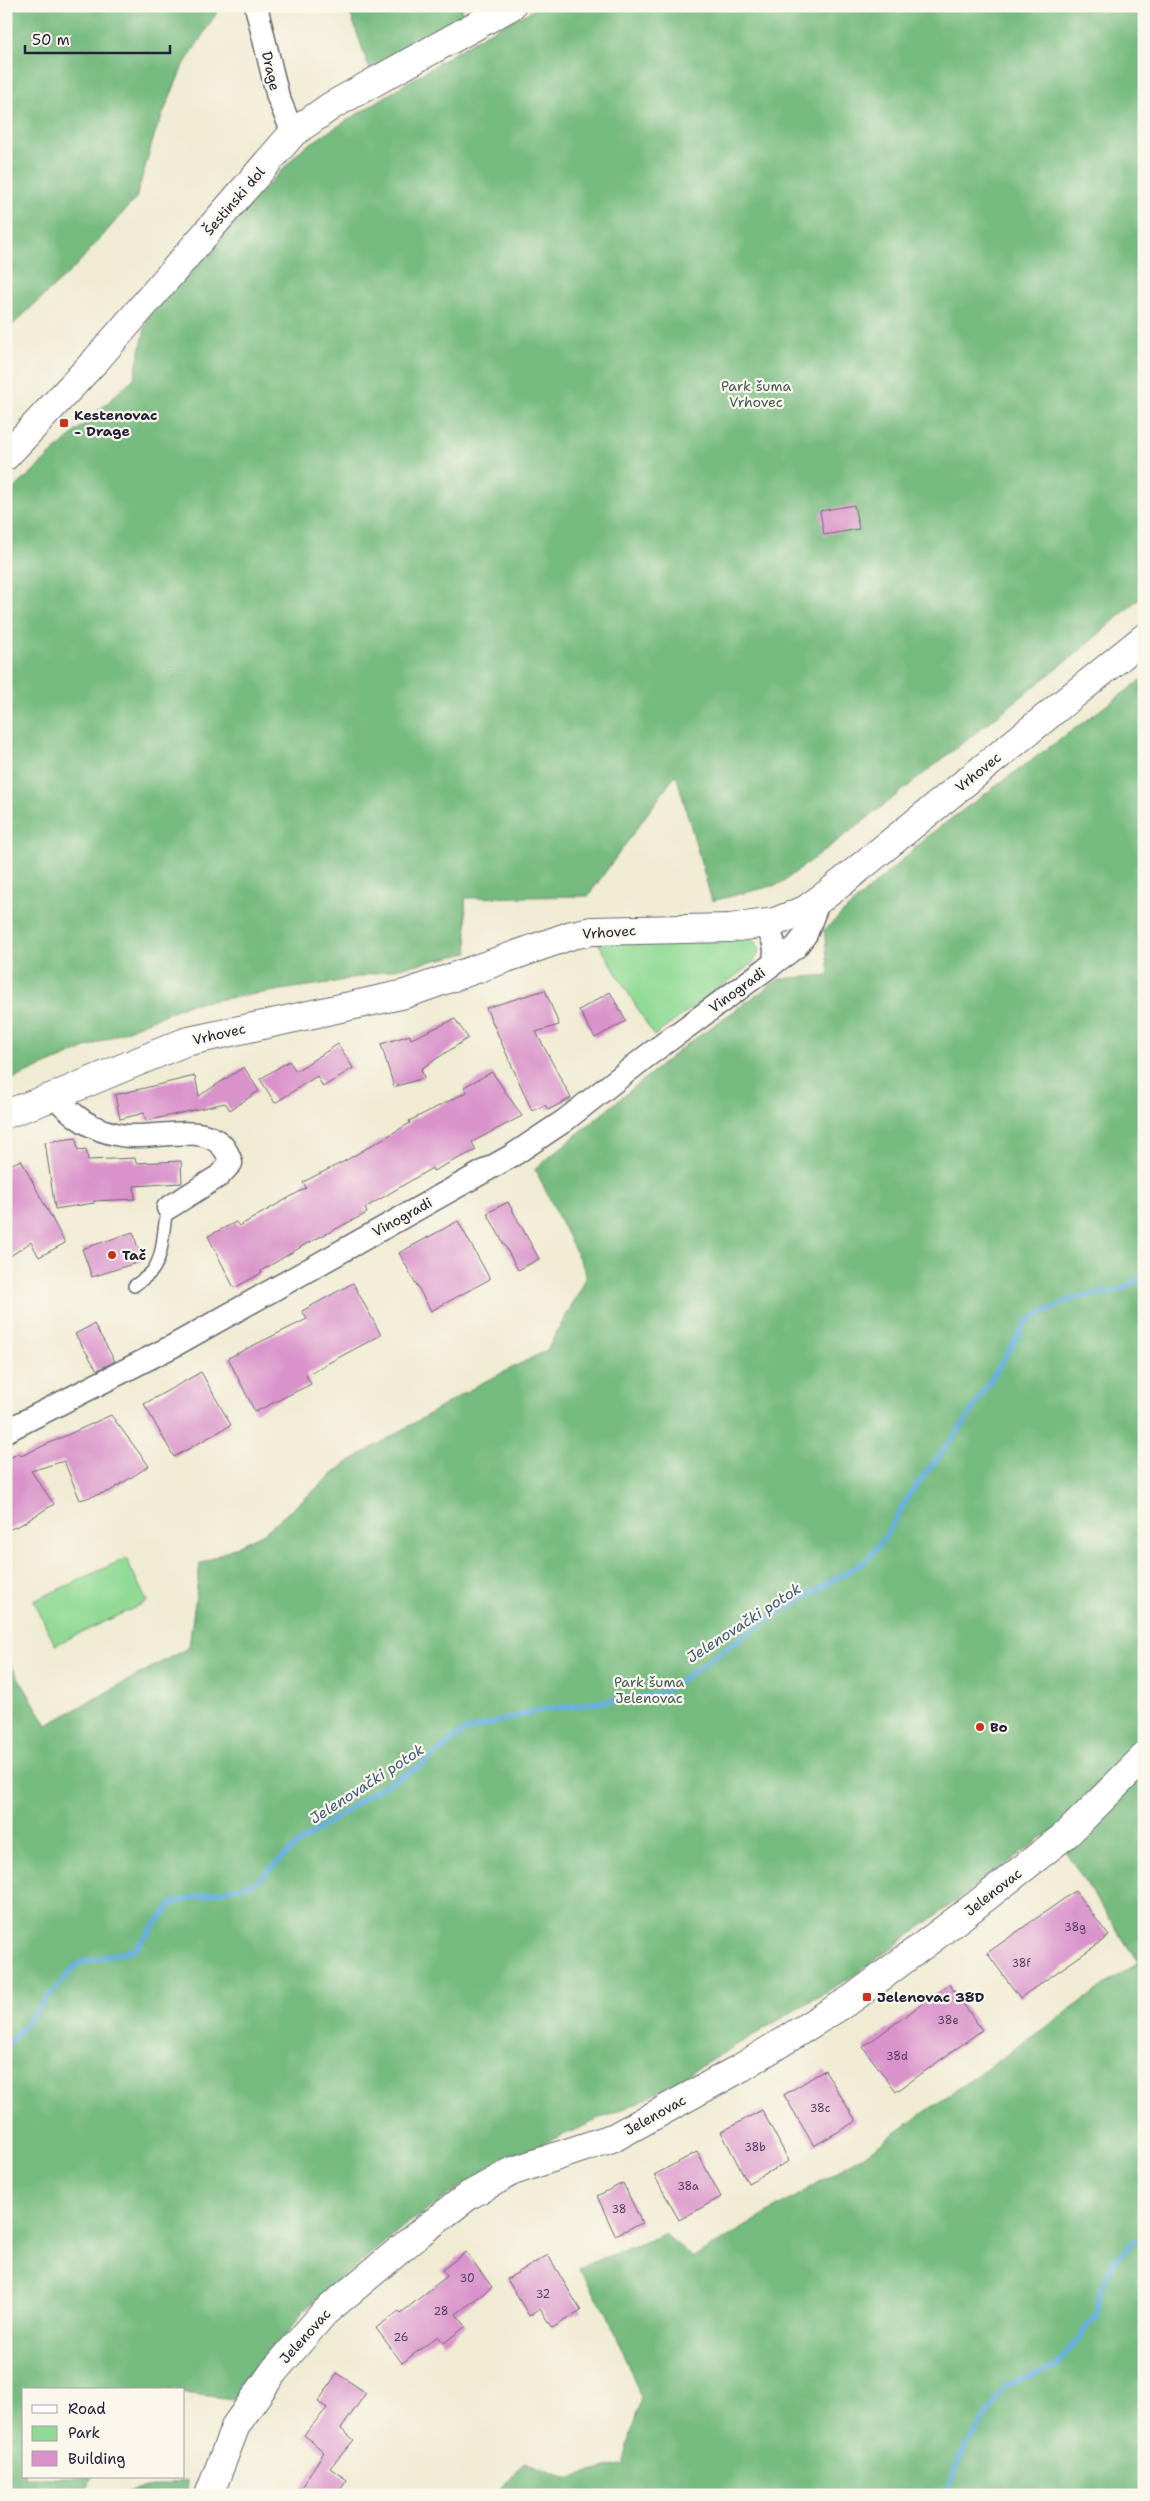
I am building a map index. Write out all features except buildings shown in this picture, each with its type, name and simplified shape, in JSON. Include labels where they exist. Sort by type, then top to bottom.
[{"type":"street","name":"Drage","points":[[256,6],[278,97],[293,133]]},
{"type":"street","name":"Šestinski dol","points":[[6,456],[97,359],[293,133],[331,106],[498,10]]},
{"type":"street","name":"Vrhovec","points":[[6,1114],[56,1096],[184,1042],[405,994],[572,935],[592,931],[730,928],[775,922],[805,910],[820,900],[1144,638]]},
{"type":"street","name":"Vinogradi","points":[[6,1431],[173,1346],[513,1155],[564,1120],[796,946],[806,934],[820,900]]},
{"type":"street","name":"Vinogradi","points":[[764,924],[772,935],[775,946],[776,955],[773,964]]},
{"type":"street","points":[[56,1096],[70,1114],[98,1129],[120,1135],[144,1136],[202,1133],[218,1139],[228,1151],[232,1163],[219,1176],[168,1208]]},
{"type":"street","name":"Jelenovac","points":[[209,2495],[236,2425],[274,2371],[324,2313],[421,2232],[468,2196],[513,2171],[615,2137],[742,2067],[853,1998],[1068,1833],[1144,1757]]},
{"type":"lane","points":[[134,1286],[152,1272],[160,1256],[163,1223],[168,1208]]},
{"type":"green space","points":[[6,6],[217,6],[219,9],[182,68],[155,133],[136,198],[75,267],[6,331]]},
{"type":"green space","points":[[348,6],[463,6],[459,29],[371,74]]},
{"type":"green space","name":"Park šuma Vrhovec","points":[[541,6],[1144,6],[1144,594],[1083,648],[865,820],[780,884],[712,901],[676,774],[588,896],[465,898],[468,953],[335,982],[189,1004],[6,1082],[6,496],[134,378],[149,310],[303,148],[482,36]]},
{"type":"green space","name":"Park šuma Jelenovac","points":[[1144,678],[1144,2495],[494,2495],[525,2462],[566,2478],[623,2464],[641,2398],[607,2313],[578,2268],[665,2234],[693,2258],[861,2157],[1138,1962],[1052,1831],[856,1974],[646,2099],[489,2167],[404,2226],[304,2310],[240,2400],[185,2393],[185,2388],[22,2388],[22,2478],[92,2478],[83,2495],[6,2495],[6,1657],[47,1725],[189,1647],[200,1564],[264,1533],[345,1464],[478,1385],[547,1350],[583,1285],[586,1273],[535,1169],[682,1048],[779,979],[829,975],[824,930],[933,832]]},
{"type":"green space","points":[[748,937],[755,942],[759,951],[754,962],[654,1036],[596,939]]},
{"type":"green space","points":[[126,1558],[147,1602],[55,1645],[34,1601]]},
{"type":"green space","points":[[186,2480],[188,2495],[113,2495]]},
{"type":"waterway","name":"Jelenovački potok","points":[[6,2047],[77,1964],[135,1949],[173,1903],[255,1883],[298,1844],[373,1792],[421,1766],[464,1731],[536,1711],[661,1694],[768,1619],[867,1560],[885,1537],[909,1495],[963,1425],[1028,1320],[1074,1298],[1118,1291],[1144,1276]]},
{"type":"waterway","points":[[945,2495],[961,2455],[1007,2384],[1057,2366],[1096,2316],[1098,2296],[1115,2260],[1133,2241],[1144,2240]]},
{"type":"place","name":"Kestenovac - Drage","points":[[64,423]]},
{"type":"place","name":"Tač","points":[[112,1255]]},
{"type":"place","name":"Bo","points":[[980,1727]]},
{"type":"place","name":"Jelenovac 38D","points":[[867,1997]]}]
